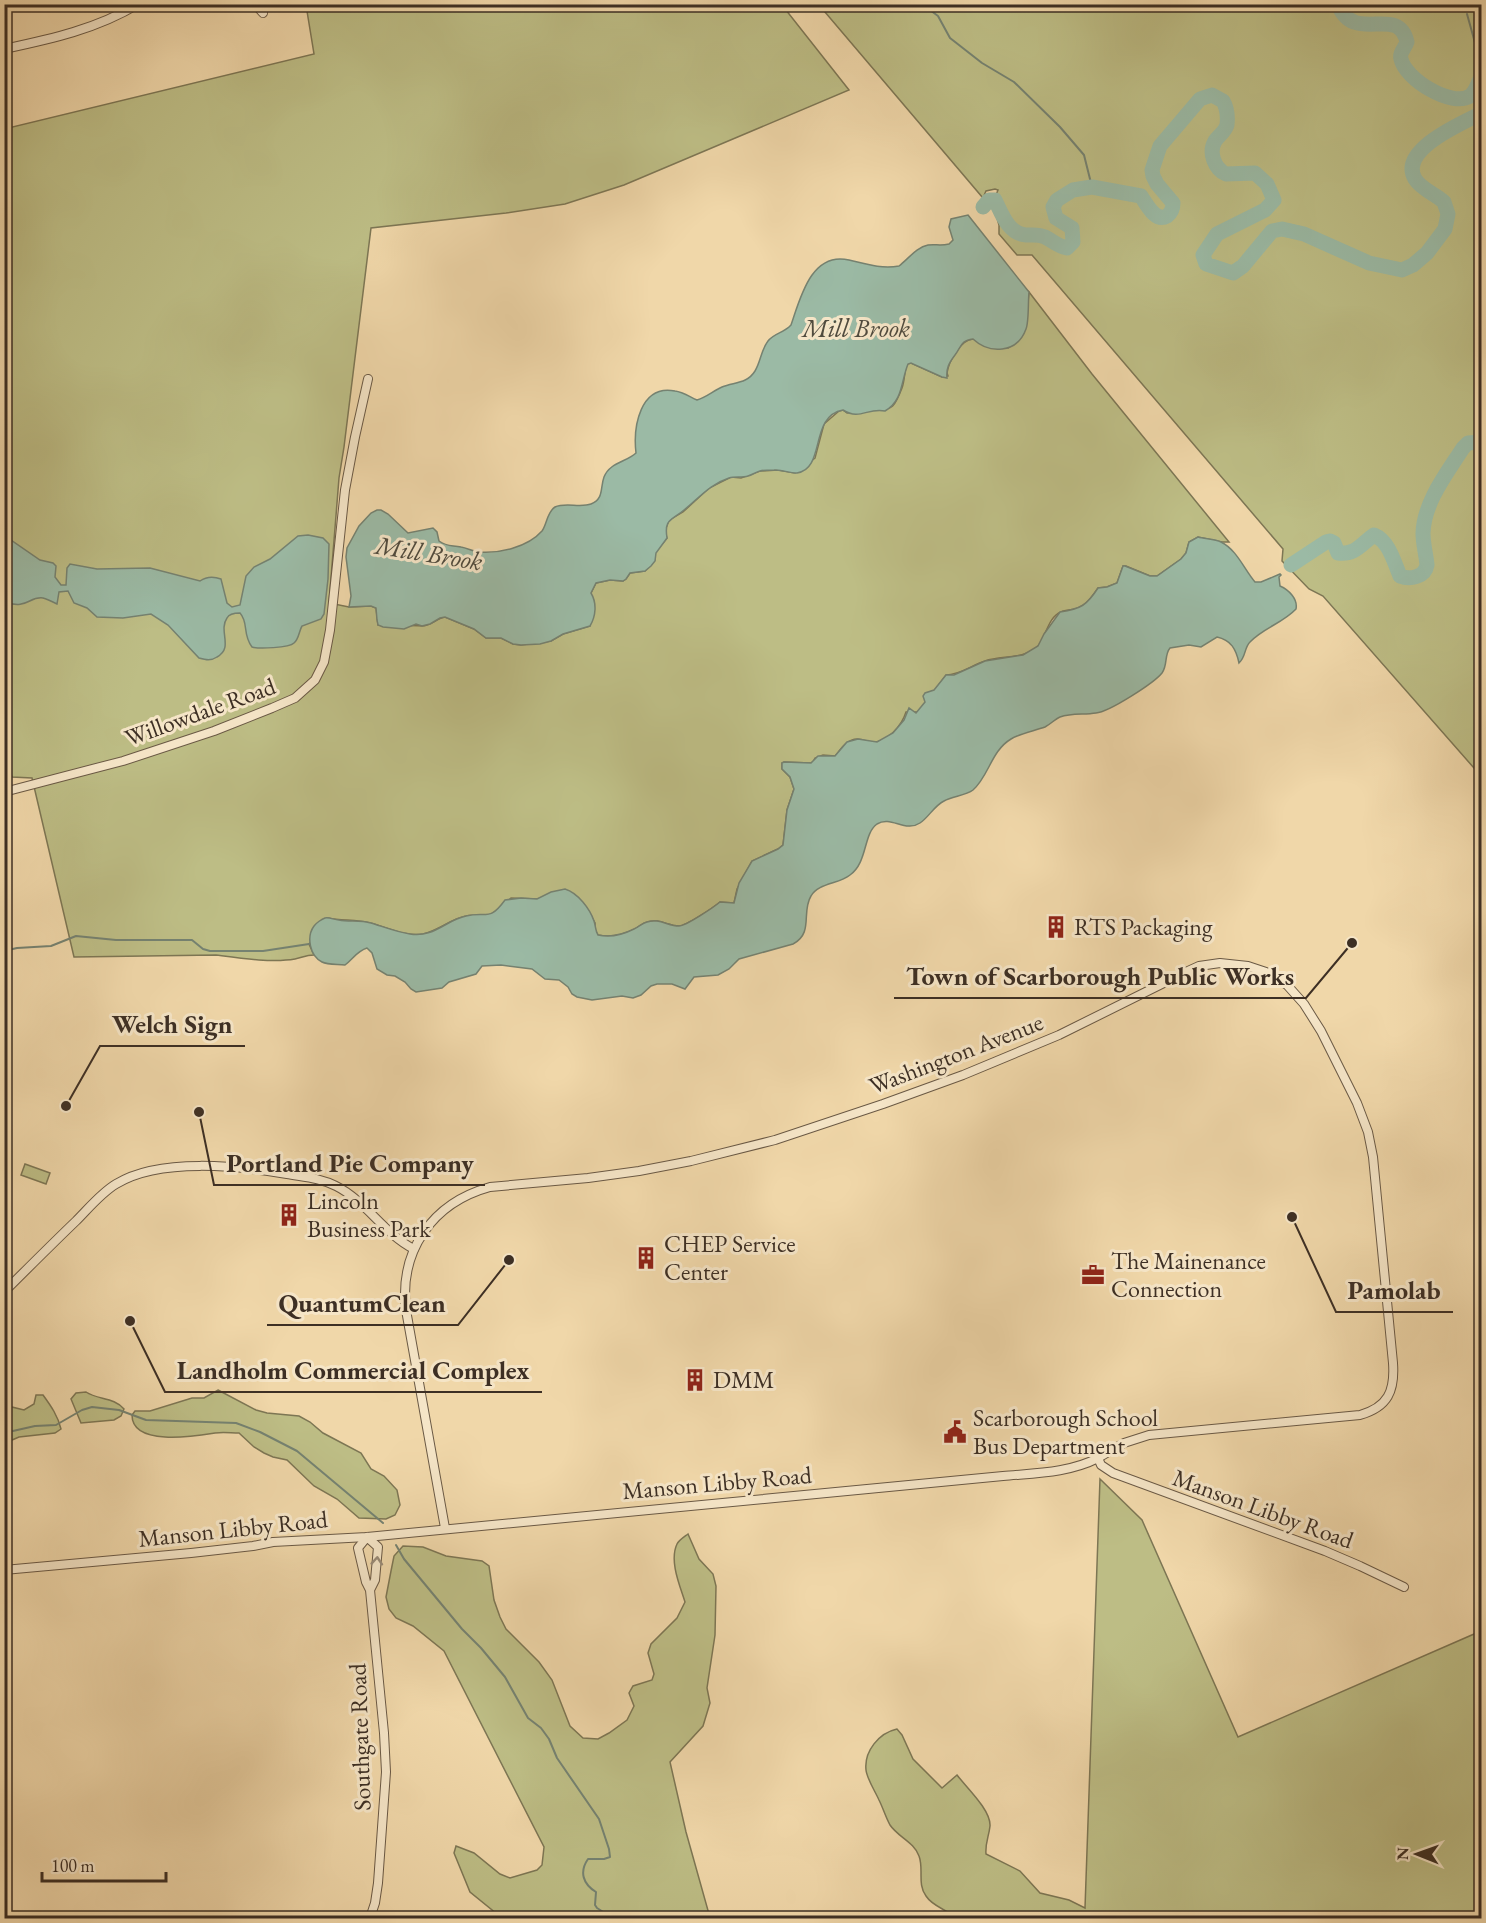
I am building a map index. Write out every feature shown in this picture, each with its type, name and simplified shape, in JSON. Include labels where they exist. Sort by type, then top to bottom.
[{"type":"street","points":[[4,49],[99,25],[138,4]]},
{"type":"street","points":[[255,4],[263,13]]},
{"type":"street","name":"Willowdale Road","points":[[4,792],[123,761],[214,731],[295,698],[315,680],[324,662],[330,630],[345,490],[369,379]]},
{"type":"street","name":"Washington Avenue","points":[[445,1528],[405,1300],[405,1278],[414,1249],[422,1235],[442,1212],[455,1202],[478,1191],[499,1186],[639,1171],[691,1161],[775,1140],[981,1068],[1059,1035],[1199,966],[1228,964],[1258,968],[1287,985],[1304,1004],[1321,1031],[1365,1121],[1373,1157],[1393,1363],[1391,1389],[1388,1398],[1368,1413],[1149,1435],[1124,1443],[1098,1458]]},
{"type":"street","points":[[4,1292],[112,1187],[140,1174],[176,1168],[216,1166],[250,1168],[326,1182],[352,1197],[402,1242],[414,1249]]},
{"type":"street","name":"Manson Libby Road","points":[[4,1570],[191,1553],[273,1542],[367,1537],[1055,1471],[1078,1466],[1098,1458],[1101,1465],[1113,1473],[1325,1551],[1404,1587]]},
{"type":"street","name":"Southgate Road","points":[[370,1590],[375,1580],[378,1546],[367,1537],[358,1548],[370,1590],[386,1772],[378,1883],[370,1918]]},
{"type":"green space","points":[[306,5],[782,5],[849,90],[624,185],[565,204],[371,228],[339,478],[329,603],[349,607],[371,606],[376,608],[378,625],[425,626],[445,617],[474,629],[486,638],[501,638],[521,645],[551,641],[563,634],[590,626],[591,593],[596,583],[610,580],[623,581],[630,573],[645,571],[655,560],[655,553],[667,538],[665,531],[669,520],[683,512],[709,488],[731,477],[741,478],[760,471],[778,470],[795,473],[815,458],[824,424],[839,411],[843,410],[847,413],[884,409],[894,405],[902,388],[907,364],[911,363],[942,377],[948,376],[948,368],[953,357],[968,340],[973,339],[1008,348],[1019,338],[1022,331],[1029,292],[1092,374],[1229,542],[1198,537],[1189,542],[1186,553],[1181,559],[1157,576],[1150,576],[1123,566],[1117,583],[1098,588],[1082,606],[1063,611],[1053,618],[1041,642],[1032,650],[1020,655],[985,661],[961,672],[946,675],[919,712],[906,712],[897,728],[883,740],[871,742],[855,739],[846,743],[835,756],[823,755],[815,758],[811,763],[782,763],[782,769],[790,777],[794,789],[787,810],[783,845],[752,861],[737,889],[734,903],[720,902],[683,925],[675,926],[651,921],[621,934],[603,936],[598,935],[595,931],[595,923],[586,907],[542,898],[511,898],[492,914],[460,917],[435,930],[416,935],[365,922],[328,918],[309,944],[314,955],[295,959],[245,959],[216,955],[74,957],[32,778],[12,777],[5,758],[4,129],[314,54]]},
{"type":"green space","points":[[819,5],[1481,5],[1481,776],[1323,596],[1309,589],[1282,561],[1283,549],[1032,255],[1017,255],[999,234],[995,211],[998,204],[996,195],[998,190],[986,191],[983,198]]},
{"type":"green space","points":[[25,1164],[50,1173],[46,1184],[21,1175]]},
{"type":"green space","points":[[218,1390],[256,1410],[299,1416],[323,1433],[361,1453],[371,1469],[384,1476],[397,1490],[400,1505],[395,1515],[386,1519],[359,1518],[337,1499],[314,1486],[287,1460],[264,1453],[239,1433],[180,1437],[153,1436],[142,1432],[135,1425],[132,1415],[135,1411],[150,1411],[192,1398],[204,1398]]},
{"type":"green space","points":[[86,1392],[120,1405],[124,1409],[121,1416],[114,1420],[81,1423],[71,1399],[76,1393]]},
{"type":"green space","points":[[36,1395],[43,1395],[56,1415],[61,1429],[55,1433],[19,1437],[5,1443],[5,1398],[12,1407],[24,1410],[34,1404]]},
{"type":"green space","points":[[1100,1479],[1142,1520],[1238,1737],[1481,1631],[1481,1918],[955,1918],[929,1900],[922,1887],[917,1851],[890,1825],[866,1770],[867,1756],[874,1744],[884,1734],[897,1729],[913,1759],[942,1788],[957,1775],[987,1813],[990,1826],[986,1854],[1020,1871],[1040,1893],[1069,1900],[1085,1908]]},
{"type":"green space","points":[[688,1534],[699,1559],[713,1574],[716,1586],[715,1635],[707,1688],[710,1703],[703,1726],[670,1762],[709,1918],[502,1918],[470,1892],[454,1853],[456,1846],[474,1853],[500,1874],[510,1878],[537,1870],[542,1865],[544,1847],[444,1651],[413,1626],[396,1618],[389,1609],[386,1597],[394,1556],[403,1546],[423,1547],[446,1556],[482,1561],[489,1566],[494,1600],[506,1629],[539,1662],[552,1680],[570,1726],[583,1738],[598,1739],[627,1720],[634,1706],[629,1693],[633,1686],[652,1680],[654,1674],[648,1653],[651,1644],[677,1618],[685,1602],[674,1558],[677,1544]]},
{"type":"water","name":"Mill Brook","points":[[968,215],[1029,292],[1027,326],[1022,337],[1016,343],[1002,349],[987,347],[973,339],[966,341],[950,363],[947,378],[911,363],[908,364],[898,396],[891,407],[885,411],[854,414],[843,410],[832,414],[821,432],[812,462],[806,469],[797,473],[777,470],[762,471],[746,477],[729,478],[710,488],[670,521],[667,527],[667,538],[656,553],[655,561],[645,571],[630,573],[623,581],[610,580],[596,583],[591,593],[595,610],[590,626],[563,634],[551,641],[521,645],[501,638],[486,638],[474,629],[445,617],[430,624],[422,626],[416,624],[404,629],[383,627],[378,625],[376,608],[371,606],[349,607],[351,596],[347,548],[359,526],[371,513],[381,510],[408,533],[433,528],[442,543],[478,552],[495,552],[521,545],[542,531],[550,512],[555,507],[587,505],[598,499],[604,477],[610,468],[636,453],[636,431],[641,410],[654,394],[675,391],[697,400],[752,375],[768,341],[791,325],[809,279],[825,263],[836,259],[880,266],[899,266],[924,246],[949,244],[953,240],[949,227],[951,219]]},
{"type":"water","name":"Mill Brook","points":[[5,536],[40,560],[53,563],[56,566],[55,577],[61,585],[66,585],[67,568],[70,564],[97,569],[150,568],[200,581],[210,577],[221,579],[227,603],[232,607],[240,605],[246,576],[254,567],[270,559],[298,536],[323,538],[329,544],[324,614],[321,619],[302,626],[296,641],[291,645],[252,647],[247,638],[243,617],[240,613],[234,614],[228,617],[225,623],[225,644],[222,653],[211,660],[206,660],[199,658],[168,625],[151,614],[123,618],[97,617],[87,608],[74,603],[68,591],[59,592],[57,604],[43,598],[23,604],[5,602]]},
{"type":"water","points":[[1198,537],[1227,545],[1255,582],[1261,582],[1280,574],[1280,586],[1292,595],[1296,602],[1296,609],[1250,642],[1239,663],[1232,646],[1226,640],[1217,637],[1201,647],[1189,645],[1170,648],[1162,673],[1150,683],[1111,708],[1092,714],[1060,717],[1045,727],[1011,739],[999,750],[983,778],[973,790],[940,803],[920,823],[914,826],[888,821],[877,824],[869,834],[863,856],[856,869],[845,878],[818,888],[811,896],[803,934],[793,944],[739,959],[729,969],[718,975],[694,977],[685,989],[672,984],[657,984],[633,998],[622,996],[592,1000],[577,997],[559,980],[545,979],[532,969],[501,965],[482,966],[476,974],[449,982],[442,988],[416,992],[395,976],[387,975],[377,969],[372,953],[367,948],[345,965],[322,962],[312,951],[310,935],[314,926],[325,918],[367,922],[418,935],[433,931],[459,918],[491,913],[505,900],[537,899],[551,892],[565,889],[583,902],[592,916],[596,932],[603,936],[621,934],[651,921],[675,926],[683,925],[720,902],[734,903],[739,883],[752,861],[783,845],[787,810],[794,789],[790,777],[782,769],[782,763],[811,763],[818,756],[835,756],[847,742],[858,739],[877,742],[893,733],[904,720],[909,708],[916,713],[925,702],[923,696],[925,693],[934,690],[946,675],[954,675],[985,661],[1023,655],[1038,646],[1060,612],[1078,608],[1087,602],[1098,588],[1117,583],[1123,566],[1150,576],[1157,576],[1181,559],[1186,553],[1189,542]]},
{"type":"waterway","points":[[922,4],[938,16],[950,38],[982,63],[1014,82],[1060,127],[1084,155],[1092,187]]},
{"type":"waterway","points":[[1338,4],[1345,16],[1354,22],[1385,24],[1395,26],[1402,31],[1407,42],[1401,55],[1404,67],[1430,90],[1441,95],[1462,99],[1472,94],[1482,76]]},
{"type":"waterway","points":[[1467,14],[1482,68]]},
{"type":"waterway","name":"Mill Brook","points":[[983,207],[989,200],[995,200],[1006,222],[1014,231],[1020,234],[1043,236],[1067,248],[1073,242],[1072,228],[1056,218],[1053,207],[1057,200],[1073,190],[1092,187],[1141,196],[1155,215],[1167,216],[1172,210],[1173,203],[1157,184],[1152,170],[1160,146],[1200,99],[1212,95],[1223,101],[1227,115],[1227,125],[1213,146],[1216,165],[1226,174],[1255,173],[1267,184],[1274,200],[1265,210],[1217,234],[1203,255],[1206,264],[1233,273],[1243,266],[1272,231],[1282,229],[1304,234],[1369,263],[1402,270],[1413,265],[1427,253],[1445,229],[1448,214],[1444,202],[1415,179],[1412,168],[1415,158],[1435,139],[1482,113]]},
{"type":"waterway","points":[[1291,565],[1326,542],[1334,543],[1338,553],[1344,553],[1358,548],[1374,535],[1384,542],[1400,576],[1420,575],[1427,565],[1423,533],[1424,521],[1432,499],[1463,448],[1468,443],[1482,442]]},
{"type":"waterway","points":[[4,951],[51,946],[76,936],[116,940],[192,940],[203,949],[210,951],[263,951],[309,944]]},
{"type":"waterway","points":[[4,1433],[35,1426],[56,1425],[92,1407],[119,1410],[146,1420],[236,1423],[260,1432],[297,1451],[383,1523]]},
{"type":"waterway","points":[[396,1545],[404,1559],[505,1677],[528,1718],[541,1728],[549,1739],[557,1758],[599,1819],[610,1857],[588,1859],[583,1873],[585,1881],[596,1892],[595,1905],[613,1918]]},
{"type":"place","name":"RTS Packaging","points":[[1056,927]]},
{"type":"place","name":"Town of Scarborough Public Works","points":[[1352,943]]},
{"type":"place","name":"Welch Sign","points":[[66,1106]]},
{"type":"place","name":"Portland Pie Company","points":[[199,1112]]},
{"type":"place","name":"Lincoln Business Park","points":[[289,1215]]},
{"type":"place","name":"Pamolab","points":[[1292,1217]]},
{"type":"place","name":"CHEP Service Center","points":[[646,1258]]},
{"type":"place","name":"QuantumClean","points":[[509,1260]]},
{"type":"place","name":"The Mainenance Connection","points":[[1093,1275]]},
{"type":"place","name":"Landholm Commercial Complex","points":[[130,1321]]},
{"type":"place","name":"DMM","points":[[695,1380]]},
{"type":"place","name":"Scarborough School Bus Department","points":[[955,1432]]}]
